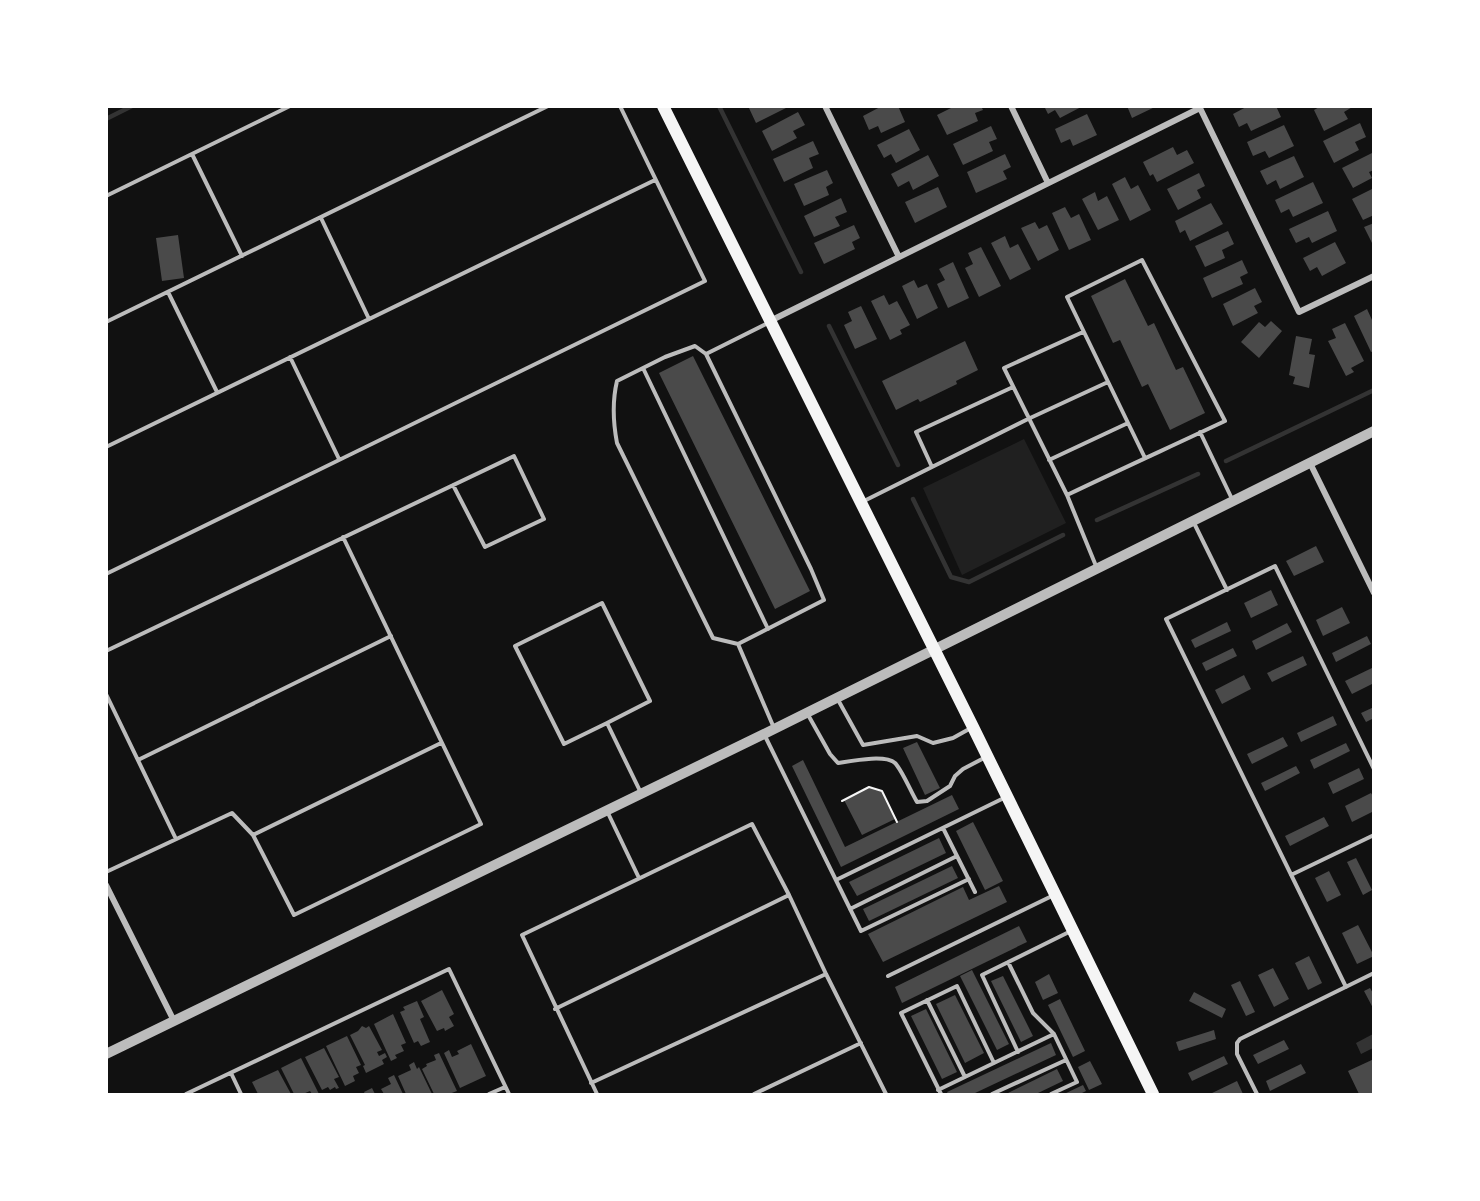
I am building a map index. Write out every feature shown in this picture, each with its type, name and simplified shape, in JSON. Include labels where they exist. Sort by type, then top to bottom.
[{"type":"main road","points":[[663,106],[973,727],[1153,1095]]},
{"type":"street","points":[[825,106],[899,257]]},
{"type":"street","points":[[1011,106],[1048,183]]},
{"type":"street","points":[[770,322],[1199,107],[1299,312],[1374,276]]},
{"type":"street","points":[[106,1054],[837,698],[1374,431]]},
{"type":"street","points":[[1309,462],[1374,593]]},
{"type":"street","points":[[106,885],[174,1021]]},
{"type":"lane","points":[[106,196],[290,106]]},
{"type":"lane","points":[[106,322],[548,106]]},
{"type":"lane","points":[[106,574],[705,281],[620,106]]},
{"type":"lane","points":[[192,154],[242,256]]},
{"type":"lane","points":[[106,447],[656,180]]},
{"type":"lane","points":[[321,218],[369,319]]},
{"type":"lane","points":[[1067,495],[1225,421],[1142,260],[1066,297],[1145,458]]},
{"type":"lane","points":[[168,292],[217,392]]},
{"type":"lane","points":[[706,354],[770,322]]},
{"type":"lane","points":[[1083,332],[1004,368],[1067,495],[1097,568]]},
{"type":"lane","points":[[695,346],[706,354],[824,600],[738,644],[713,638],[617,443],[614,427],[613,397],[617,381],[665,357],[695,346]]},
{"type":"lane","points":[[290,357],[339,459]]},
{"type":"lane","points":[[643,368],[768,628]]},
{"type":"lane","points":[[861,503],[1108,382]]},
{"type":"lane","points":[[932,467],[916,432],[1013,387]]},
{"type":"lane","points":[[1049,460],[1128,423]]},
{"type":"lane","points":[[1200,432],[1233,500]]},
{"type":"lane","points":[[106,651],[343,537],[514,456],[544,519],[485,547],[453,485]]},
{"type":"lane","points":[[1193,520],[1227,590]]},
{"type":"lane","points":[[106,872],[232,813],[253,835],[294,915],[481,824],[343,537]]},
{"type":"lane","points":[[1346,987],[1166,619],[1275,566],[1374,769]]},
{"type":"lane","points":[[602,603],[650,701],[607,723],[564,744],[515,646],[602,603]]},
{"type":"lane","points":[[138,760],[391,636]]},
{"type":"lane","points":[[738,644],[769,731],[861,931],[969,879]]},
{"type":"lane","points":[[106,694],[176,839]]},
{"type":"lane","points":[[837,698],[863,745],[917,736],[933,743],[953,738],[973,727]]},
{"type":"lane","points":[[807,712],[830,754],[838,763],[888,759],[896,764],[916,802],[927,801],[950,786],[955,776],[963,769],[987,757]]},
{"type":"lane","points":[[607,723],[641,793]]},
{"type":"lane","points":[[253,835],[442,743]]},
{"type":"lane","points":[[836,880],[1007,796]]},
{"type":"lane","points":[[606,810],[639,878]]},
{"type":"lane","points":[[597,1095],[522,934],[752,824],[886,1095]]},
{"type":"lane","points":[[943,828],[975,892]]},
{"type":"lane","points":[[1291,875],[1374,835]]},
{"type":"lane","points":[[850,909],[957,856]]},
{"type":"lane","points":[[555,1009],[789,895]]},
{"type":"lane","points":[[888,976],[1055,895]]},
{"type":"lane","points":[[1018,1052],[981,975],[1072,930]]},
{"type":"lane","points":[[1008,962],[1033,1013],[1054,1034],[1077,1082],[1051,1095]]},
{"type":"lane","points":[[186,1095],[449,969],[509,1095]]},
{"type":"lane","points":[[1257,1095],[1237,1054],[1237,1042],[1244,1036],[1374,973]]},
{"type":"lane","points":[[591,1083],[826,974]]},
{"type":"lane","points":[[994,1063],[957,986],[901,1012],[940,1092],[965,1077],[1018,1052],[1054,1034]]},
{"type":"lane","points":[[927,1000],[965,1077]]},
{"type":"lane","points":[[754,1095],[861,1044]]},
{"type":"lane","points":[[992,1095],[1066,1060]]},
{"type":"lane","points":[[231,1073],[242,1095]]},
{"type":"lane","points":[[489,1095],[505,1087]]},
{"type":"path","points":[[842,801],[869,787],[882,791],[897,822]]},
{"type":"shaded area","points":[[1024,439],[1066,523],[962,575],[923,488]]},
{"type":"shaded area","points":[[1373,1034],[1373,1048],[1361,1054],[1356,1043]]},
{"type":"building","points":[[748,106],[786,106],[786,108],[756,123]]},
{"type":"building","points":[[882,106],[898,106],[905,122],[881,133],[878,126],[869,130],[863,116]]},
{"type":"building","points":[[955,106],[981,106],[983,110],[975,113],[978,121],[947,135],[937,115]]},
{"type":"building","points":[[1044,106],[1083,106],[1060,118],[1055,110],[1048,114]]},
{"type":"building","points":[[1127,106],[1157,106],[1132,118]]},
{"type":"building","points":[[1248,106],[1276,106],[1281,117],[1251,131],[1247,123],[1239,127],[1233,114]]},
{"type":"building","points":[[1321,106],[1354,106],[1344,112],[1348,119],[1324,131],[1314,110]]},
{"type":"building","points":[[798,112],[805,125],[793,131],[797,138],[772,151],[762,131]]},
{"type":"building","points":[[1087,114],[1097,135],[1073,146],[1070,139],[1061,143],[1055,129]]},
{"type":"building","points":[[1360,123],[1366,137],[1355,142],[1359,150],[1334,163],[1323,141]]},
{"type":"building","points":[[1284,125],[1294,146],[1269,158],[1265,151],[1253,156],[1247,142]]},
{"type":"building","points":[[991,126],[997,139],[989,142],[993,151],[963,165],[953,144]]},
{"type":"building","points":[[909,129],[920,150],[896,163],[891,154],[884,158],[877,145]]},
{"type":"building","points":[[813,141],[819,154],[809,158],[813,168],[784,182],[773,159]]},
{"type":"building","points":[[1173,147],[1177,155],[1187,150],[1194,163],[1157,182],[1153,174],[1150,176],[1143,162]]},
{"type":"building","points":[[1374,152],[1374,170],[1369,172],[1372,178],[1353,188],[1342,168]]},
{"type":"building","points":[[1005,154],[1011,167],[1003,171],[1007,179],[976,193],[967,172]]},
{"type":"building","points":[[928,155],[939,176],[913,190],[909,181],[898,187],[891,174]]},
{"type":"building","points":[[1294,156],[1304,177],[1280,189],[1276,180],[1267,185],[1260,171]]},
{"type":"building","points":[[827,170],[833,183],[826,187],[829,195],[804,206],[794,184]]},
{"type":"building","points":[[1199,173],[1205,186],[1197,190],[1201,198],[1178,210],[1167,189]]},
{"type":"building","points":[[1125,177],[1131,189],[1138,185],[1151,210],[1130,221],[1112,184]]},
{"type":"building","points":[[1313,182],[1323,203],[1293,217],[1289,209],[1281,213],[1275,200]]},
{"type":"building","points":[[938,187],[947,207],[915,223],[905,202]]},
{"type":"building","points":[[1374,188],[1374,215],[1363,220],[1352,199]]},
{"type":"building","points":[[1095,192],[1098,201],[1107,196],[1119,220],[1098,230],[1082,199]]},
{"type":"building","points":[[841,198],[847,212],[835,217],[840,226],[814,237],[804,216]]},
{"type":"building","points":[[1211,203],[1223,224],[1190,241],[1185,230],[1180,233],[1175,221]]},
{"type":"building","points":[[1065,207],[1071,218],[1079,214],[1091,240],[1069,250],[1052,213]]},
{"type":"building","points":[[1328,211],[1337,231],[1312,243],[1309,237],[1296,243],[1289,229]]},
{"type":"building","points":[[1035,222],[1039,229],[1047,225],[1059,250],[1038,261],[1021,228]]},
{"type":"building","points":[[1374,223],[1374,247],[1364,227]]},
{"type":"building","points":[[854,225],[860,238],[852,242],[855,249],[824,264],[814,243]]},
{"type":"building","points":[[1228,231],[1234,244],[1222,250],[1225,258],[1205,267],[1195,246]]},
{"type":"building","points":[[178,235],[184,278],[162,281],[156,238]]},
{"type":"building","points":[[1005,236],[1010,248],[1018,244],[1031,269],[1010,280],[991,243]]},
{"type":"building","points":[[1335,242],[1346,263],[1322,276],[1317,267],[1310,271],[1303,258]]},
{"type":"building","points":[[981,247],[1001,286],[979,297],[965,268],[973,264],[968,253]]},
{"type":"building","points":[[1242,260],[1248,273],[1240,277],[1243,284],[1212,298],[1203,278]]},
{"type":"building","points":[[953,262],[969,298],[948,308],[937,284],[945,280],[939,269]]},
{"type":"building","points":[[1125,279],[1148,326],[1154,323],[1176,370],[1183,367],[1205,413],[1170,430],[1148,384],[1142,387],[1120,340],[1113,343],[1091,296]]},
{"type":"building","points":[[914,280],[918,288],[927,284],[938,308],[917,319],[902,286]]},
{"type":"building","points":[[1255,288],[1262,302],[1254,306],[1258,313],[1233,326],[1223,304]]},
{"type":"building","points":[[884,295],[889,305],[897,301],[910,325],[900,330],[902,334],[890,340],[871,301]]},
{"type":"building","points":[[861,306],[877,339],[855,349],[844,325],[852,321],[848,312]]},
{"type":"building","points":[[1367,309],[1374,320],[1374,351],[1371,352],[1354,316]]},
{"type":"building","points":[[1271,321],[1282,331],[1259,358],[1241,342],[1259,322],[1265,327]]},
{"type":"building","points":[[1345,323],[1364,361],[1351,368],[1354,372],[1346,376],[1328,341],[1336,338],[1332,329]]},
{"type":"building","points":[[1296,336],[1312,339],[1309,354],[1315,355],[1309,388],[1293,384],[1295,377],[1289,375]]},
{"type":"building","points":[[965,341],[978,370],[956,381],[957,384],[920,402],[918,399],[896,410],[882,381]]},
{"type":"building","points":[[693,356],[810,591],[775,609],[659,373]]},
{"type":"building","points":[[1316,546],[1324,562],[1294,576],[1286,561]]},
{"type":"building","points":[[1271,590],[1278,605],[1251,618],[1244,603]]},
{"type":"building","points":[[1342,607],[1350,623],[1323,636],[1316,620]]},
{"type":"building","points":[[1227,622],[1231,631],[1195,648],[1191,640]]},
{"type":"building","points":[[1287,623],[1292,632],[1256,650],[1252,641]]},
{"type":"building","points":[[1367,636],[1371,644],[1336,662],[1332,653]]},
{"type":"building","points":[[1233,648],[1237,656],[1206,671],[1202,663]]},
{"type":"building","points":[[1303,656],[1307,665],[1272,682],[1267,673]]},
{"type":"building","points":[[1372,668],[1374,683],[1352,694],[1345,681]]},
{"type":"building","points":[[1244,675],[1251,689],[1222,704],[1215,690]]},
{"type":"building","points":[[1374,707],[1374,718],[1366,722],[1361,713]]},
{"type":"building","points":[[1333,716],[1337,725],[1301,742],[1297,733]]},
{"type":"building","points":[[1283,737],[1288,746],[1252,764],[1247,754]]},
{"type":"building","points":[[917,742],[940,788],[925,795],[903,748]]},
{"type":"building","points":[[1346,743],[1350,751],[1314,769],[1310,760]]},
{"type":"building","points":[[803,760],[845,847],[952,795],[959,809],[841,867],[792,766]]},
{"type":"building","points":[[1296,766],[1300,773],[1265,791],[1261,783]]},
{"type":"building","points":[[1359,768],[1364,779],[1333,794],[1328,783]]},
{"type":"building","points":[[869,787],[882,791],[895,819],[862,835],[844,800]]},
{"type":"building","points":[[1371,793],[1374,798],[1374,811],[1352,822],[1345,806]]},
{"type":"building","points":[[1324,817],[1329,826],[1290,846],[1285,836]]},
{"type":"building","points":[[973,822],[1003,881],[985,890],[956,831]]},
{"type":"building","points":[[939,838],[946,853],[857,896],[849,882]]},
{"type":"building","points":[[1356,858],[1372,890],[1363,895],[1347,862]]},
{"type":"building","points":[[952,866],[958,878],[869,921],[863,909]]},
{"type":"building","points":[[1329,871],[1341,895],[1327,902],[1315,878]]},
{"type":"building","points":[[999,886],[1007,902],[883,962],[868,934],[963,887],[969,900]]},
{"type":"building","points":[[1358,925],[1374,956],[1357,964],[1342,933]]},
{"type":"building","points":[[1019,926],[1027,942],[902,1003],[895,987]]},
{"type":"building","points":[[1309,956],[1322,983],[1308,990],[1295,963]]},
{"type":"building","points":[[1273,968],[1289,999],[1274,1007],[1258,975]]},
{"type":"building","points":[[972,970],[1009,1044],[997,1050],[960,976]]},
{"type":"building","points":[[1049,974],[1058,993],[1043,1000],[1035,982]]},
{"type":"building","points":[[1003,976],[1033,1036],[1021,1042],[991,981]]},
{"type":"building","points":[[1240,981],[1255,1012],[1246,1016],[1231,985]]},
{"type":"building","points":[[1370,988],[1374,995],[1374,1010],[1364,991]]},
{"type":"building","points":[[442,990],[454,1014],[449,1017],[454,1026],[445,1031],[444,1028],[437,1031],[421,1001]]},
{"type":"building","points":[[1194,992],[1226,1009],[1222,1018],[1189,1001]]},
{"type":"building","points":[[955,995],[984,1053],[965,1063],[936,1004]]},
{"type":"building","points":[[1060,999],[1085,1051],[1073,1057],[1048,1005]]},
{"type":"building","points":[[417,1001],[424,1017],[420,1019],[430,1042],[421,1046],[418,1041],[414,1043],[400,1012],[405,1010],[403,1007]]},
{"type":"building","points":[[926,1009],[957,1072],[942,1079],[911,1016]]},
{"type":"building","points":[[393,1014],[406,1043],[401,1045],[404,1051],[395,1055],[397,1058],[391,1061],[374,1024]]},
{"type":"building","points":[[362,1026],[366,1028],[369,1026],[382,1050],[377,1052],[379,1056],[385,1053],[387,1057],[382,1060],[384,1064],[366,1073],[363,1066],[365,1065],[350,1035]]},
{"type":"building","points":[[1214,1030],[1216,1039],[1179,1051],[1176,1042]]},
{"type":"building","points":[[347,1036],[361,1065],[356,1067],[359,1073],[353,1076],[355,1081],[345,1086],[326,1046]]},
{"type":"building","points":[[1284,1040],[1289,1049],[1258,1064],[1253,1055]]},
{"type":"building","points":[[1051,1043],[1056,1055],[973,1094],[948,1094],[947,1092]]},
{"type":"building","points":[[471,1044],[486,1076],[460,1088],[444,1053],[449,1050],[452,1057],[459,1054],[457,1051]]},
{"type":"building","points":[[324,1048],[339,1077],[334,1079],[339,1088],[336,1089],[335,1087],[330,1090],[328,1087],[322,1090],[305,1057]]},
{"type":"building","points":[[439,1053],[457,1091],[449,1094],[434,1094],[422,1069],[427,1066],[426,1064],[436,1060],[434,1055]]},
{"type":"building","points":[[1224,1056],[1228,1064],[1192,1081],[1188,1073]]},
{"type":"building","points":[[301,1058],[319,1094],[312,1094],[310,1091],[294,1094],[281,1068]]},
{"type":"building","points":[[1374,1059],[1374,1094],[1359,1094],[1348,1071]]},
{"type":"building","points":[[1090,1061],[1102,1084],[1089,1090],[1078,1067]]},
{"type":"building","points":[[414,1062],[417,1069],[419,1067],[432,1094],[406,1094],[398,1076],[411,1070],[409,1065]]},
{"type":"building","points":[[1301,1064],[1306,1073],[1270,1091],[1266,1081]]},
{"type":"building","points":[[1057,1069],[1063,1081],[1036,1094],[1006,1094]]},
{"type":"building","points":[[278,1070],[291,1094],[258,1094],[252,1082]]},
{"type":"building","points":[[394,1075],[403,1094],[384,1094],[381,1089],[391,1084],[388,1078]]},
{"type":"building","points":[[1237,1081],[1243,1094],[1210,1094]]},
{"type":"building","points":[[1083,1085],[1086,1091],[1080,1094],[1064,1094]]},
{"type":"building","points":[[372,1088],[375,1094],[365,1094],[364,1092]]},
{"type":"waterway","points":[[106,119],[132,106]]},
{"type":"waterway","points":[[719,106],[801,272]]},
{"type":"waterway","points":[[829,326],[898,465]]},
{"type":"waterway","points":[[1226,461],[1374,390]]},
{"type":"waterway","points":[[1097,520],[1198,474]]},
{"type":"waterway","points":[[913,499],[951,577],[969,582],[1063,535]]}]
